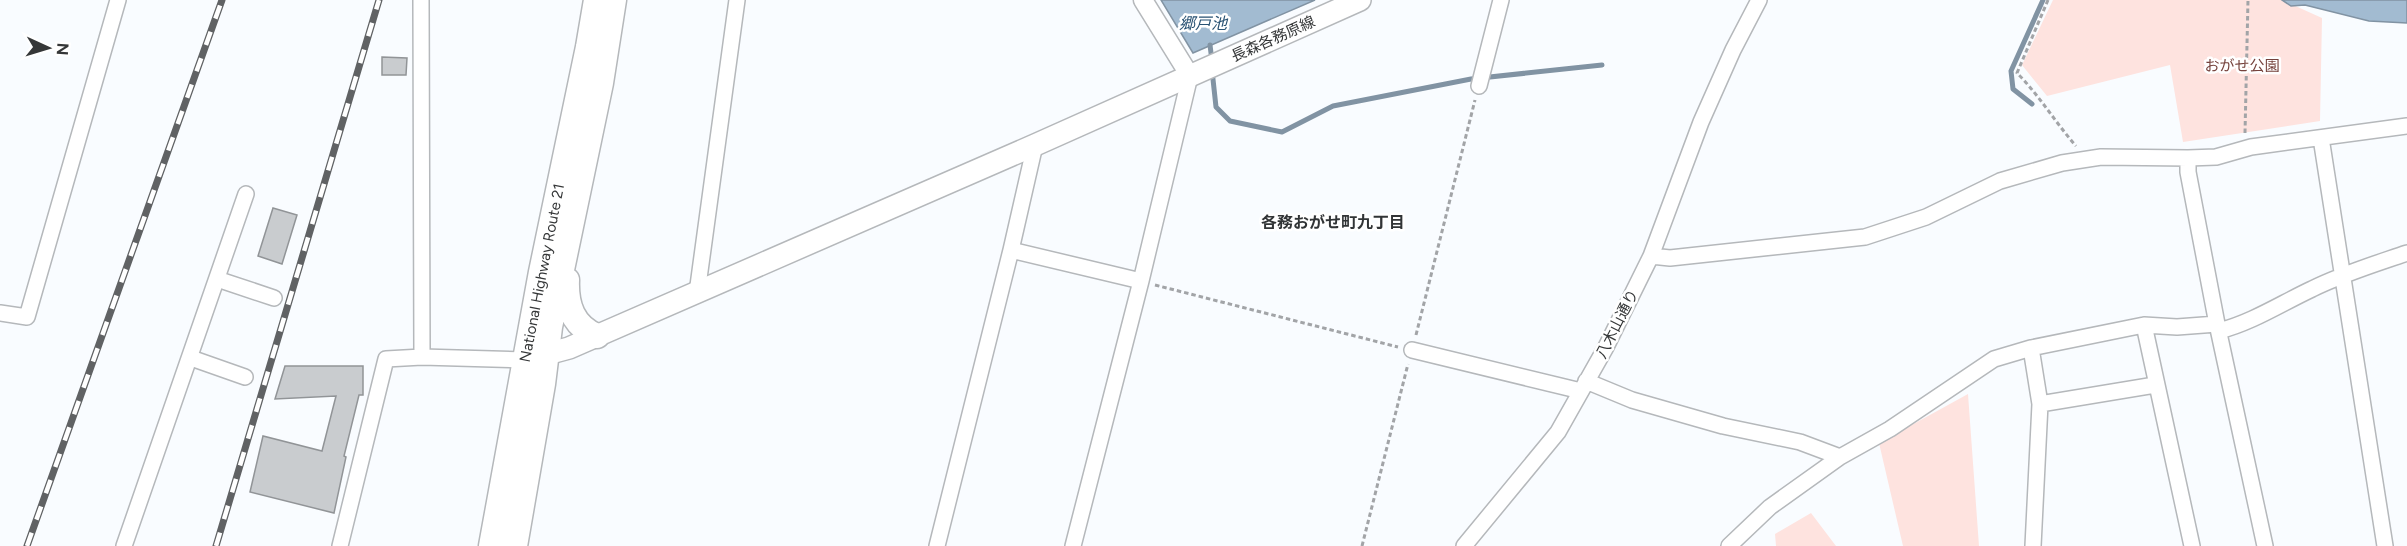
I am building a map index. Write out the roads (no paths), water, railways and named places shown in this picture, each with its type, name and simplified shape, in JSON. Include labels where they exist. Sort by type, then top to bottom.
[{"type":"highway","name":"National Highway Route 21","points":[[515,546],[543,384],[536,358],[541,272],[596,0]]},
{"type":"highway","name":"National Highway Route 21","points":[[491,546],[536,358],[568,239],[601,82],[614,0]]},
{"type":"highway","points":[[568,239],[566,296],[572,315],[588,332],[597,336]]},
{"type":"main road","name":"長森各務原線","points":[[536,358],[597,336],[697,293],[1360,0]]},
{"type":"street","points":[[0,313],[27,317],[118,0]]},
{"type":"street","points":[[421,0],[422,357]]},
{"type":"street","points":[[697,293],[737,0]]},
{"type":"street","points":[[1073,546],[1141,281],[1204,69],[1143,0]]},
{"type":"street","points":[[1479,86],[1501,0]]},
{"type":"street","name":"八木山通り","points":[[1464,546],[1558,432],[1583,386],[1652,256],[1701,122],[1756,6]]},
{"type":"street","points":[[1652,256],[1670,258],[1864,237],[1926,217],[2000,181],[2062,163],[2101,157],[2216,157],[2245,149],[2407,126]]},
{"type":"street","points":[[2321,138],[2385,546]]},
{"type":"street","points":[[937,546],[1035,145]]},
{"type":"street","points":[[2188,158],[2188,172],[2218,327],[2265,546]]},
{"type":"street","points":[[124,546],[246,194]]},
{"type":"street","points":[[1011,250],[1141,281]]},
{"type":"street","points":[[1729,546],[1770,507],[1840,457],[1890,429],[1994,359],[2031,348],[2144,325],[2218,327],[2260,317],[2311,289],[2407,253]]},
{"type":"street","points":[[217,279],[274,298]]},
{"type":"street","points":[[2144,325],[2155,385],[2192,546]]},
{"type":"street","points":[[2031,348],[2040,404],[2033,546]]},
{"type":"street","points":[[1412,351],[1583,386],[1723,426],[1800,442],[1840,457]]},
{"type":"street","points":[[191,358],[245,377]]},
{"type":"street","points":[[340,546],[386,359],[536,358]]},
{"type":"street","points":[[2040,404],[2155,385]]},
{"type":"water","name":"郷戸池","points":[[1161,0],[1315,0],[1193,53]]},
{"type":"water","points":[[2282,0],[2407,0],[2407,23],[2369,21],[2305,5],[2291,6]]},
{"type":"waterway","points":[[2032,104],[2013,89],[2011,71],[2043,0]]},
{"type":"waterway","points":[[1210,45],[1212,61]]},
{"type":"waterway","points":[[1212,70],[1216,107],[1230,121],[1282,132],[1333,106],[1471,79],[1602,65]]},
{"type":"railway","points":[[27,546],[222,0]]},
{"type":"railway","points":[[216,546],[379,0]]},
{"type":"district","name":"各務おがせ町九丁目","points":[[1333,222]]},
{"type":"park label","name":"おがせ公園","points":[[2242,66]]}]
